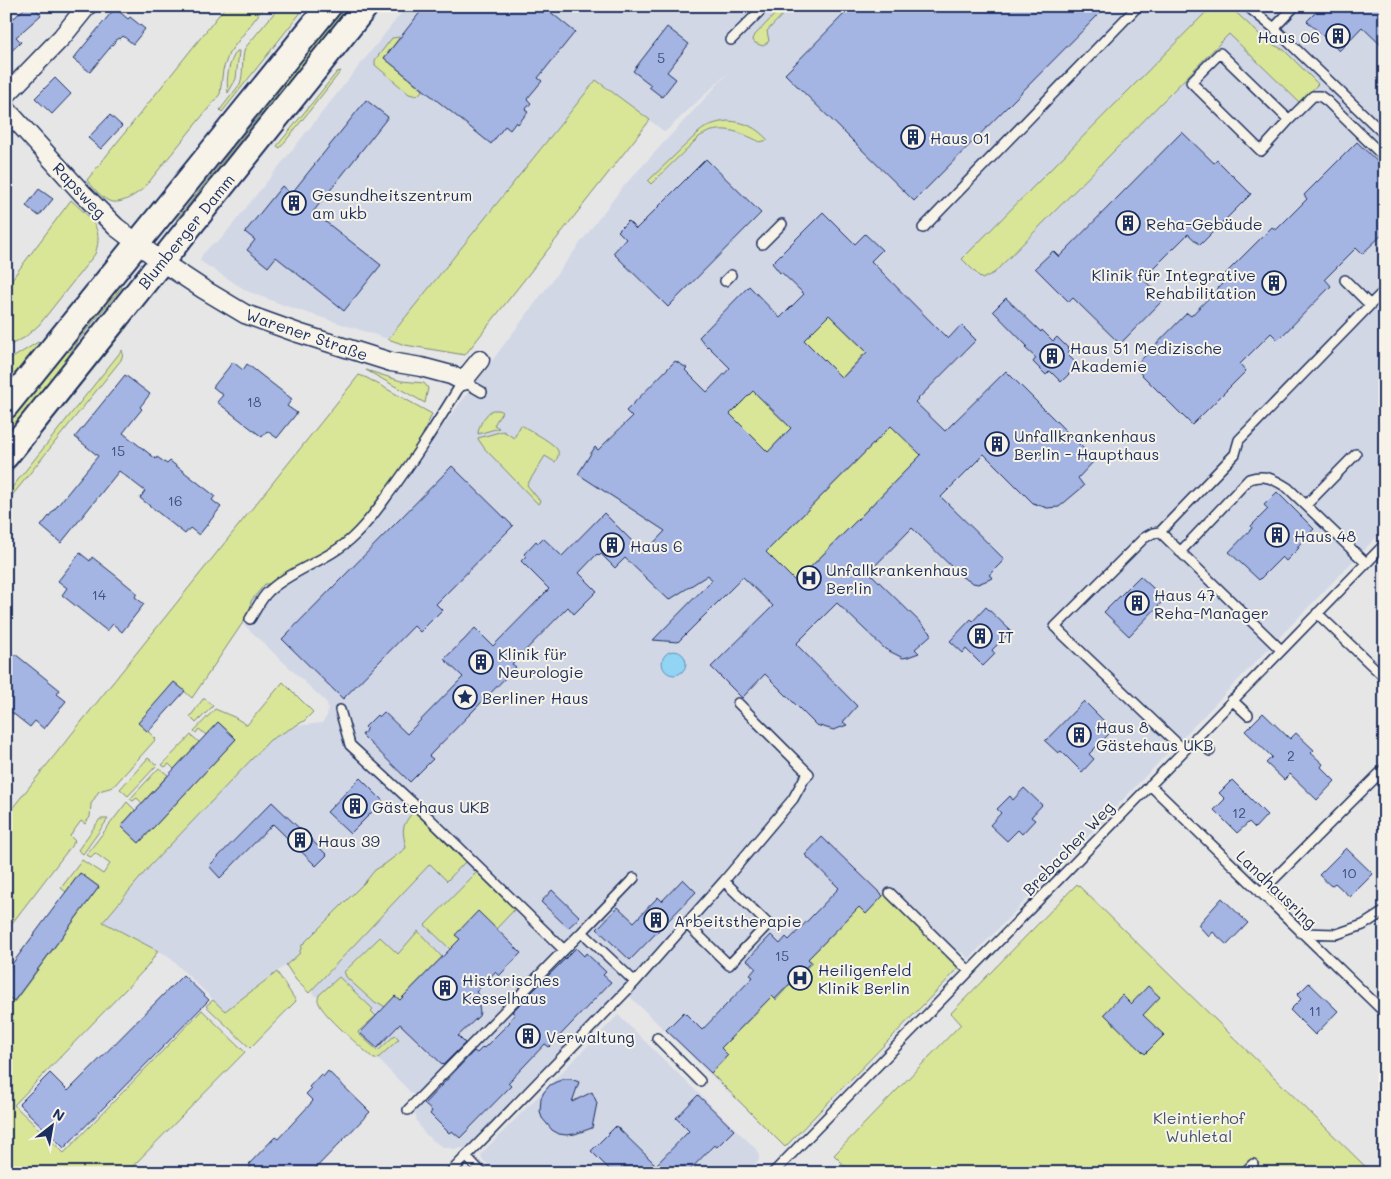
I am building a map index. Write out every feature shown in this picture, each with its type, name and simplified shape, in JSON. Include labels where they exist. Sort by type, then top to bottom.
[{"type":"main road","name":"Blumberger Damm","points":[[6,406],[329,6]]},
{"type":"main road","name":"Blumberger Damm","points":[[6,456],[366,6]]},
{"type":"street","points":[[6,96],[62,38],[87,6]]},
{"type":"street","name":"Rapsweg","points":[[6,109],[116,228],[162,262]]},
{"type":"street","name":"Warener Straße","points":[[162,262],[245,314],[358,352],[391,362],[451,375],[463,381]]},
{"type":"street","points":[[463,381],[480,360]]},
{"type":"lane","points":[[731,40],[764,6]]},
{"type":"lane","points":[[924,228],[1138,6]]},
{"type":"lane","points":[[1247,6],[1274,28],[1385,135]]},
{"type":"lane","points":[[1274,28],[1295,6]]},
{"type":"lane","points":[[1289,120],[1220,53],[1191,82],[1261,151],[1313,96],[1320,96],[1385,158]]},
{"type":"lane","points":[[762,244],[782,224]]},
{"type":"lane","points":[[1345,280],[1370,305]]},
{"type":"lane","points":[[1184,750],[1054,627],[1144,538],[1153,533],[1160,532],[1235,454],[1239,440],[1385,290]]},
{"type":"lane","points":[[250,619],[268,592],[281,582],[340,548],[369,521],[421,449],[463,381],[482,392]]},
{"type":"lane","points":[[1306,505],[1356,454]]},
{"type":"lane","points":[[1180,552],[1249,479],[1258,476],[1273,479],[1288,488],[1366,563]]},
{"type":"lane","points":[[1160,532],[1281,650]]},
{"type":"lane","name":"Brebacher Weg","points":[[773,1173],[1385,544]]},
{"type":"lane","points":[[1317,613],[1385,678]]},
{"type":"lane","points":[[1232,700],[1248,715]]},
{"type":"lane","points":[[450,1173],[635,982],[793,799],[804,779],[809,774],[738,703]]},
{"type":"lane","points":[[340,710],[350,745],[428,817],[564,950]]},
{"type":"lane","points":[[1196,737],[1210,751]]},
{"type":"lane","points":[[1260,893],[1385,768]]},
{"type":"lane","name":"Landhausring","points":[[1150,785],[1385,1013]]},
{"type":"lane","points":[[408,1110],[634,878]]},
{"type":"lane","points":[[687,924],[729,965],[768,924],[724,881]]},
{"type":"lane","points":[[890,893],[969,971]]},
{"type":"lane","points":[[1301,933],[1338,934],[1363,925],[1385,911]]},
{"type":"lane","points":[[582,932],[635,982]]},
{"type":"lane","points":[[656,1038],[700,1081]]},
{"type":"lane","points":[[466,1156],[482,1173]]},
{"type":"lane","points":[[1244,1173],[1253,1164]]},
{"type":"shaded area","name":"Unfallkrankenhaus Berlin","points":[[407,6],[1385,6],[1385,528],[969,959],[962,952],[778,1140],[622,989],[472,1143],[464,1148],[443,1147],[423,1132],[417,1121],[414,1109],[420,1102],[286,965],[225,1011],[168,956],[103,922],[150,866],[270,740],[295,726],[322,723],[327,716],[327,703],[242,623],[250,612],[250,601],[265,584],[337,546],[388,505],[433,439],[621,189],[730,71],[665,132],[596,80],[388,339],[286,306],[247,291],[200,261],[202,255],[213,243],[221,239]]},
{"type":"shaded area","points":[[618,1015],[756,1149],[759,1160],[756,1164],[744,1171],[730,1170],[715,1173],[496,1173],[482,1159],[481,1154]]},
{"type":"green space","points":[[226,6],[265,6],[229,53],[223,70],[220,94],[144,188],[132,197],[122,201],[112,202],[105,199],[87,180]]},
{"type":"green space","points":[[280,6],[306,6],[222,112],[220,110],[240,84],[245,48]]},
{"type":"green space","points":[[340,6],[356,6],[181,225],[176,220],[282,87],[292,68]]},
{"type":"green space","points":[[783,6],[791,6],[767,31],[769,41],[763,46],[755,43],[752,39],[753,37]]},
{"type":"green space","points":[[1212,6],[1229,6],[1268,42],[1284,50],[1318,84],[1300,103],[1229,34],[994,273],[982,279],[962,259]]},
{"type":"green space","points":[[400,37],[384,58],[423,90],[417,96],[409,94],[375,65],[375,60],[392,38]]},
{"type":"green space","points":[[237,51],[239,51],[236,79],[228,93],[228,71]]},
{"type":"green space","points":[[341,71],[280,148],[277,146],[337,72]]},
{"type":"green space","points":[[596,80],[650,120],[465,355],[405,345],[388,339]]},
{"type":"green space","points":[[728,121],[750,126],[768,140],[760,142],[730,130],[715,130],[699,137],[651,184],[648,181],[699,132],[712,124]]},
{"type":"green space","points":[[71,200],[94,223],[98,237],[95,254],[39,325],[24,338],[6,347],[6,287]]},
{"type":"green space","points":[[115,284],[122,287],[76,343],[60,376],[6,441],[6,421]]},
{"type":"green space","points":[[823,309],[869,354],[864,354],[842,378],[798,335]]},
{"type":"green space","points":[[131,315],[127,327],[6,478],[6,471]]},
{"type":"green space","points":[[38,342],[42,345],[6,390],[6,362]]},
{"type":"green space","points":[[122,350],[121,360],[6,503],[6,495]]},
{"type":"green space","points":[[366,370],[401,381],[424,383],[428,388],[425,403]]},
{"type":"green space","points":[[359,375],[432,414],[415,452],[364,520],[337,546],[272,584],[265,584],[251,601],[250,612],[192,698],[174,682],[139,723],[156,739],[113,787],[99,791],[91,804],[90,817],[85,824],[81,821],[70,836],[75,841],[6,931],[6,816]]},
{"type":"green space","points":[[748,386],[791,428],[768,452],[724,409],[742,403]]},
{"type":"green space","points":[[492,410],[502,412],[494,425],[499,428],[478,434],[482,421]]},
{"type":"green space","points":[[894,423],[924,452],[793,585],[777,562],[763,555]]},
{"type":"green space","points":[[521,425],[547,441],[558,451],[555,462],[545,456],[527,485],[540,501],[538,504],[485,449],[478,439],[503,431],[514,438]]},
{"type":"green space","points":[[283,682],[313,712],[304,721],[270,740],[150,866],[103,922],[158,951],[147,967],[14,1105],[64,1153],[202,1010],[245,1052],[126,1173],[6,1173],[6,997],[14,1002],[99,887],[80,873],[66,892],[61,888],[82,860],[103,874],[110,864],[95,853],[91,857],[86,855],[127,802],[135,810],[121,826],[139,843],[236,739],[218,722],[206,735],[199,729],[196,733],[194,731],[215,709],[247,725]]},
{"type":"green space","points":[[203,699],[213,706],[196,723],[190,717]]},
{"type":"green space","points":[[191,735],[199,742],[174,769],[169,764],[165,767],[162,765]]},
{"type":"green space","points":[[148,758],[157,765],[128,796],[120,789]]},
{"type":"green space","points":[[159,768],[168,775],[142,803],[137,798],[133,801],[130,799]]},
{"type":"green space","points":[[414,811],[465,862],[447,881],[430,864],[309,993],[296,980],[286,965],[299,954],[302,945],[375,870],[406,848],[404,828]]},
{"type":"green space","points":[[100,819],[108,819],[83,854],[78,850]]},
{"type":"green space","points":[[477,872],[515,909],[496,929],[456,935],[460,939],[450,949],[425,925]]},
{"type":"green space","name":"Kleintierhof Wuhletal","points":[[1077,884],[1372,1173],[852,1173],[834,1155],[961,1024],[951,1013]]},
{"type":"green space","points":[[885,894],[958,965],[958,969],[785,1147],[711,1073],[728,1055],[721,1048],[772,996],[776,1000],[812,962],[808,959],[859,907],[866,913]]},
{"type":"green space","points":[[418,931],[442,957],[400,1000],[385,1007],[379,1003],[376,1004],[347,978],[344,972],[380,937],[398,954]]},
{"type":"green space","points":[[277,972],[296,1001],[250,1048],[206,1006],[213,1000],[225,1011]]},
{"type":"green space","points":[[339,977],[373,1009],[371,1011],[376,1016],[358,1032],[359,1034],[378,1051],[395,1035],[399,1039],[377,1059],[374,1059],[343,1031],[327,1015],[319,1003],[319,995]]},
{"type":"water","points":[[674,651],[683,654],[686,663],[683,672],[674,675],[665,672],[662,663],[665,654]]},
{"type":"building","points":[[27,6],[34,6],[41,15],[16,37],[21,42],[6,56],[6,9],[14,18]]},
{"type":"building","points":[[425,6],[543,6],[575,32],[538,78],[542,81],[527,99],[531,103],[525,110],[528,112],[510,130],[505,126],[491,144],[384,58]]},
{"type":"building","name":"Haus 01","points":[[852,6],[1107,6],[914,201],[785,74]]},
{"type":"building","name":"Haus 06","points":[[1322,6],[1385,6],[1385,49],[1362,27],[1339,51],[1307,21]]},
{"type":"building","points":[[115,8],[128,19],[130,17],[145,29],[133,44],[123,36],[120,39],[118,38],[90,72],[73,59]]},
{"type":"building","points":[[667,27],[689,44],[667,72],[676,79],[662,97],[649,87],[651,85],[633,71]]},
{"type":"building","points":[[55,78],[71,94],[52,114],[35,98]]},
{"type":"building","name":"Gesundheitszentrum am ukb","points":[[366,100],[388,117],[313,212],[381,265],[344,311],[276,257],[268,267],[247,250],[255,240],[245,232],[282,186],[291,194]]},
{"type":"building","points":[[110,115],[122,126],[101,149],[88,138]]},
{"type":"building","name":"Reha-Gebäude","points":[[1182,132],[1214,163],[1217,160],[1251,194],[1200,245],[1188,234],[1143,279],[1164,299],[1120,344],[1073,298],[1069,302],[1035,268],[1053,251],[1059,257]]},
{"type":"building","name":"Klinik für Integrative Rehabilitation","points":[[1357,142],[1385,169],[1385,232],[1362,254],[1356,248],[1325,279],[1331,286],[1278,340],[1271,333],[1240,364],[1246,371],[1192,425],[1134,367],[1187,313],[1191,316],[1222,284],[1218,281],[1272,227],[1276,230],[1307,199],[1304,195]]},
{"type":"building","points":[[706,159],[761,213],[668,307],[613,253],[626,239],[618,231],[628,221],[636,229]]},
{"type":"building","points":[[39,189],[53,199],[39,216],[26,206]]},
{"type":"building","name":"Unfallkrankenhaus Berlin - Haupthaus","points":[[823,212],[855,244],[865,234],[882,250],[871,261],[948,339],[961,325],[976,340],[915,402],[945,431],[1006,371],[1094,461],[1078,478],[1084,486],[1059,507],[1047,508],[1033,503],[984,454],[941,497],[1004,559],[989,575],[993,578],[978,584],[962,577],[912,528],[869,572],[932,634],[915,649],[919,653],[903,658],[885,649],[837,603],[796,644],[857,706],[843,722],[847,725],[834,730],[816,725],[765,674],[742,698],[711,667],[773,606],[743,577],[678,642],[653,640],[712,580],[708,575],[669,600],[625,558],[615,568],[601,554],[599,556],[597,554],[579,573],[597,591],[574,614],[568,607],[512,664],[516,667],[429,756],[433,759],[410,782],[362,735],[367,729],[365,727],[377,715],[379,717],[384,712],[407,734],[463,677],[444,659],[475,628],[493,646],[549,589],[521,561],[526,556],[524,554],[536,541],[538,543],[543,538],[562,556],[604,513],[644,553],[665,531],[578,474],[595,447],[598,450],[632,417],[626,411],[675,361],[687,368],[685,370],[707,392],[730,368],[699,337],[749,286],[780,318],[804,294],[780,273],[772,263]],"holes":[[[829,315],[867,352],[842,378],[804,340]],[[753,391],[791,428],[768,452],[730,414]],[[891,426],[921,455],[796,582],[766,552]]]},
{"type":"building","points":[[1006,298],[1041,332],[1042,330],[1053,341],[1057,337],[1070,350],[1067,354],[1078,365],[1061,382],[1050,371],[1046,375],[1033,362],[1036,358],[1025,348],[1027,346],[993,311]]},
{"type":"building","points":[[233,362],[243,370],[247,364],[292,399],[287,406],[297,413],[277,438],[267,431],[262,437],[217,402],[223,395],[213,387]]},
{"type":"building","points":[[125,375],[150,394],[140,407],[142,409],[123,433],[156,459],[157,457],[167,464],[170,461],[215,496],[212,500],[221,507],[199,535],[190,528],[185,534],[140,498],[145,491],[119,471],[61,543],[41,526],[98,456],[75,437]]},
{"type":"building","points":[[452,466],[513,526],[436,604],[442,610],[420,632],[414,626],[343,699],[282,639]]},
{"type":"building","name":"Haus 48","points":[[1277,492],[1314,529],[1286,561],[1282,557],[1259,580],[1229,552],[1268,509],[1264,505]]},
{"type":"building","points":[[80,553],[90,561],[92,557],[115,575],[137,593],[135,597],[144,604],[122,632],[113,624],[107,631],[62,595],[67,588],[58,581]]},
{"type":"building","name":"Haus 47 Reha-Manager","points":[[1140,576],[1165,599],[1129,636],[1104,612]]},
{"type":"building","name":"IT","points":[[986,607],[1011,631],[992,650],[995,654],[983,666],[966,649],[963,653],[950,641],[971,619],[973,621]]},
{"type":"building","points":[[6,653],[12,657],[15,654],[60,690],[57,694],[66,701],[44,729],[35,721],[30,727],[6,708]]},
{"type":"building","points":[[174,682],[185,691],[148,732],[138,723]]},
{"type":"building","name":"Haus 8 Gästehaus UKB","points":[[1084,701],[1113,730],[1089,754],[1094,759],[1082,772],[1061,751],[1058,753],[1045,741]]},
{"type":"building","points":[[1263,713],[1290,739],[1296,733],[1314,750],[1311,753],[1323,764],[1321,767],[1335,781],[1317,800],[1290,774],[1284,780],[1266,763],[1272,757],[1245,731]]},
{"type":"building","points":[[218,722],[236,739],[139,843],[121,826]]},
{"type":"building","name":"Gästehaus UKB","points":[[360,778],[383,801],[350,834],[327,812]]},
{"type":"building","points":[[1232,780],[1267,815],[1255,828],[1249,822],[1237,833],[1214,810],[1225,799],[1219,793]]},
{"type":"building","points":[[1024,788],[1042,805],[1031,817],[1035,820],[1022,834],[1018,830],[1007,841],[990,825],[1001,813],[997,809],[1010,796],[1013,800]]},
{"type":"building","name":"Haus 39","points":[[272,802],[327,855],[316,866],[273,824],[220,878],[209,866]]},
{"type":"building","points":[[822,837],[883,896],[866,914],[859,907],[808,959],[811,962],[775,999],[772,996],[721,1048],[728,1055],[711,1073],[666,1030],[684,1012],[702,1030],[753,977],[750,975],[756,968],[747,960],[771,935],[780,944],[786,937],[789,940],[839,888],[805,855]]},
{"type":"building","points":[[1346,848],[1373,874],[1350,897],[1335,883],[1331,886],[1319,875]]},
{"type":"building","points":[[80,873],[99,887],[14,1001],[6,995],[6,972]]},
{"type":"building","name":"Arbeitstherapie","points":[[683,879],[696,892],[630,960],[597,929],[618,907],[634,922],[658,897],[662,901]]},
{"type":"building","points":[[552,890],[580,917],[568,928],[541,902]]},
{"type":"building","points":[[1222,898],[1248,923],[1227,945],[1213,932],[1209,937],[1198,925]]},
{"type":"building","name":"Historisches Kesselhaus","points":[[478,911],[521,953],[499,976],[495,972],[476,992],[481,997],[478,1001],[479,1016],[458,1036],[465,1043],[443,1065],[400,1024],[377,1048],[360,1033],[395,996],[400,1000],[460,939],[455,935]]},
{"type":"building","name":"Verwaltung","points":[[576,948],[584,956],[586,953],[606,972],[603,975],[611,982],[549,1047],[545,1044],[508,1083],[511,1086],[460,1138],[452,1131],[449,1133],[430,1114],[432,1111],[424,1104],[474,1051],[477,1053],[484,1048],[510,1022],[515,1014],[512,1012]]},
{"type":"building","points":[[183,975],[209,1000],[64,1148],[19,1104],[50,1073],[68,1091]]},
{"type":"building","points":[[1309,983],[1338,1011],[1315,1035],[1290,1010],[1301,999],[1297,995]]},
{"type":"building","points":[[1148,986],[1160,997],[1143,1015],[1164,1035],[1145,1054],[1104,1014],[1122,995],[1131,1004]]},
{"type":"building","points":[[328,1071],[370,1112],[311,1173],[245,1173],[251,1166],[249,1164],[275,1137],[278,1139],[313,1101],[306,1094],[311,1089],[309,1087],[321,1074],[323,1077]]},
{"type":"building","points":[[564,1079],[579,1082],[572,1102],[592,1092],[597,1103],[592,1128],[575,1134],[559,1134],[552,1130],[542,1118],[540,1111],[541,1098],[544,1092],[550,1085]]},
{"type":"building","points":[[698,1095],[734,1130],[717,1147],[714,1145],[687,1173],[613,1173],[591,1151],[616,1126],[656,1165],[689,1131],[676,1118]]},
{"type":"place","name":"Haus 06","points":[[1338,36]]},
{"type":"place","name":"Haus 01","points":[[913,137]]},
{"type":"place","name":"Gesundheitszentrum am ukb","points":[[294,203]]},
{"type":"place","name":"Reha-Gebäude","points":[[1128,223]]},
{"type":"place","name":"Klinik für Integrative Rehabilitation","points":[[1274,283]]},
{"type":"place","name":"Haus 51 Medizische Akademie","points":[[1052,356]]},
{"type":"place","name":"Unfallkrankenhaus Berlin - Haupthaus","points":[[997,444]]},
{"type":"place","name":"Haus 48","points":[[1277,535]]},
{"type":"place","name":"Haus 6","points":[[612,545]]},
{"type":"place","name":"Unfallkrankenhaus Berlin","points":[[809,578]]},
{"type":"place","name":"Haus 47 Reha-Manager","points":[[1137,603]]},
{"type":"place","name":"IT","points":[[980,636]]},
{"type":"place","name":"Klinik für Neurologie","points":[[481,662]]},
{"type":"place","name":"Berliner Haus","points":[[465,697]]},
{"type":"place","name":"Haus 8 Gästehaus UKB","points":[[1079,735]]},
{"type":"place","name":"Gästehaus UKB","points":[[355,806]]},
{"type":"place","name":"Haus 39","points":[[300,840]]},
{"type":"place","name":"Arbeitstherapie","points":[[656,920]]},
{"type":"place","name":"Heiligenfeld Klinik Berlin","points":[[800,978]]},
{"type":"place","name":"Historisches Kesselhaus","points":[[445,988]]},
{"type":"place","name":"Verwaltung","points":[[528,1036]]}]
